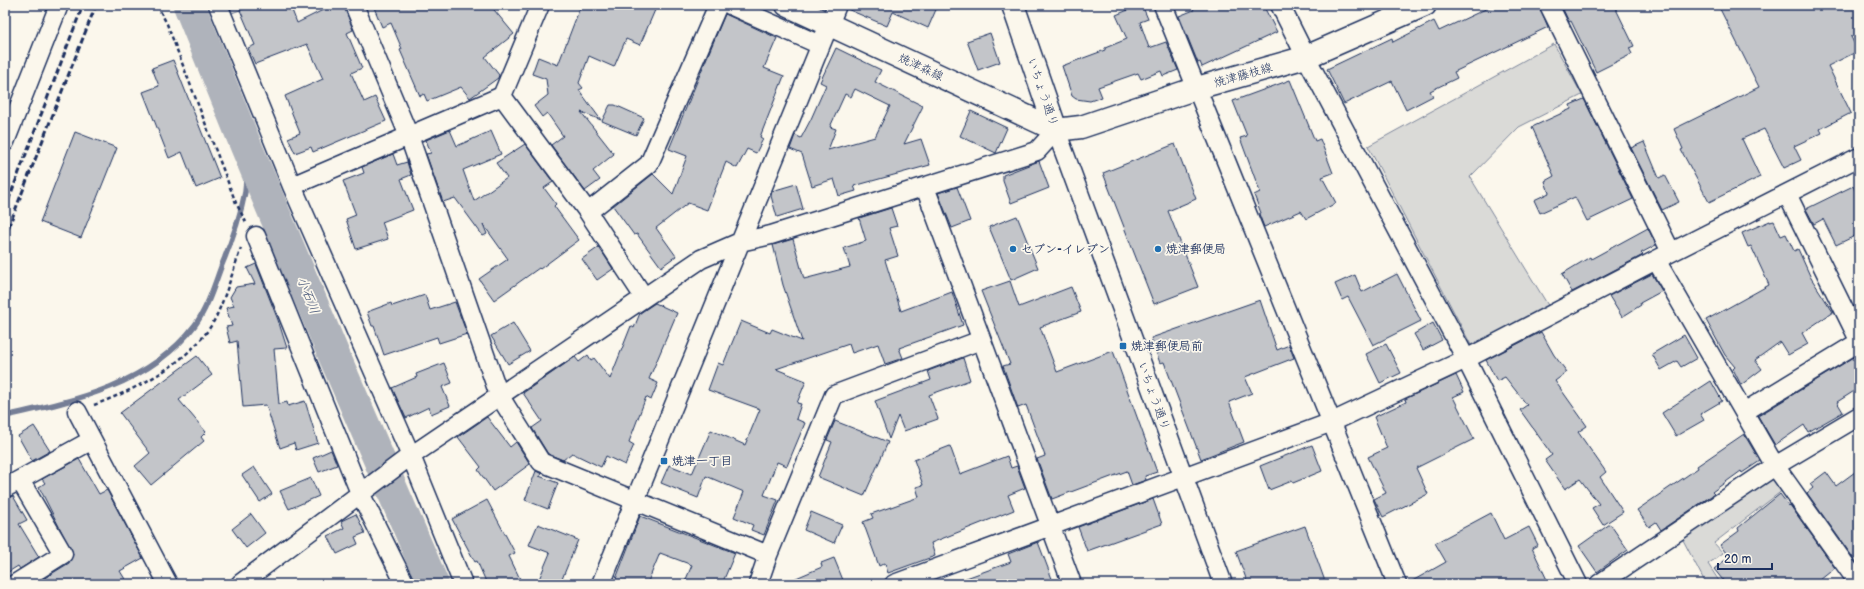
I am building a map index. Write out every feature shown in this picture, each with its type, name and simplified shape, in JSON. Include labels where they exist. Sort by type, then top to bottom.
[{"type":"main road","name":"焼津森線","points":[[787,5],[833,15],[1056,130]]},
{"type":"main road","name":"いちょう通り","points":[[1013,5],[1056,130]]},
{"type":"main road","name":"焼津藤枝線","points":[[1056,130],[1081,127],[1197,88],[1306,57],[1425,5]]},
{"type":"street","points":[[5,142],[59,5]]},
{"type":"street","points":[[218,5],[292,186],[463,584]]},
{"type":"street","points":[[354,5],[409,136],[499,395],[541,462],[768,555]]},
{"type":"street","points":[[292,186],[502,96],[540,5]]},
{"type":"street","points":[[588,212],[649,164],[718,5]]},
{"type":"street","points":[[730,5],[820,45]]},
{"type":"street","points":[[1163,5],[1397,584]]},
{"type":"street","points":[[1280,5],[1466,359],[1578,584]]},
{"type":"street","points":[[1549,5],[1664,256],[1744,412],[1775,466],[1859,584]]},
{"type":"street","points":[[601,584],[833,15]]},
{"type":"street","points":[[502,96],[588,212],[644,297]]},
{"type":"street","points":[[240,584],[408,458],[701,258],[740,242],[771,235],[1037,151],[1056,130]]},
{"type":"street","name":"いちょう通り","points":[[1056,130],[1223,584]]},
{"type":"street","points":[[894,584],[1332,422],[1466,359],[1859,157]]},
{"type":"street","points":[[925,187],[1072,584]]},
{"type":"street","points":[[1744,412],[1859,341],[1787,194]]},
{"type":"street","points":[[251,229],[363,491],[405,584]]},
{"type":"street","points":[[758,584],[768,555],[834,395],[981,340]]},
{"type":"street","points":[[77,410],[168,584]]},
{"type":"street","points":[[1599,584],[1775,466],[1859,416]]},
{"type":"street","points":[[15,584],[62,554],[13,484],[92,440]]},
{"type":"path","points":[[77,410],[121,395],[165,370],[197,344],[215,318],[244,238],[251,229],[236,203],[167,24],[157,5]]},
{"type":"shaded area","points":[[230,5],[253,5],[232,13]]},
{"type":"shaded area","points":[[1554,44],[1582,95],[1519,127],[1470,177],[1549,307],[1471,345],[1368,146]]},
{"type":"shaded area","points":[[1774,478],[1783,490],[1714,543],[1723,553],[1708,564],[1721,584],[1706,584],[1682,538]]},
{"type":"building","points":[[253,5],[290,5],[297,23],[333,5],[344,5],[353,30],[347,33],[362,68],[351,73],[364,102],[375,97],[386,121],[313,152],[311,147],[295,153],[288,138],[300,133],[285,96],[323,79],[307,44],[255,64],[248,48],[255,45],[240,10]]},
{"type":"building","points":[[373,5],[490,5],[514,34],[485,57],[499,75],[498,78],[470,98],[461,87],[427,101],[424,94],[420,96],[400,50],[402,49],[391,23],[382,27]]},
{"type":"building","points":[[581,5],[643,5],[655,10],[640,45],[626,39],[614,67],[589,56],[579,83],[583,88],[579,90],[601,120],[581,112],[614,154],[593,171],[600,180],[585,191],[551,145],[563,136],[547,113],[542,117],[534,106],[548,95],[546,79],[532,74],[538,57],[558,65]]},
{"type":"building","points":[[847,5],[938,5],[928,28],[893,12],[887,26],[847,9]]},
{"type":"building","points":[[1142,5],[1148,19],[1140,22],[1149,48],[1166,42],[1178,70],[1163,76],[1161,71],[1141,79],[1138,73],[1098,87],[1102,97],[1090,101],[1076,99],[1072,96],[1062,66],[1105,50],[1105,48],[1127,39],[1116,15]]},
{"type":"building","points":[[1191,5],[1263,5],[1277,32],[1202,67],[1200,62],[1198,63],[1179,16],[1194,10]]},
{"type":"building","points":[[1494,5],[1539,5],[1548,27],[1454,72],[1457,78],[1430,91],[1433,96],[1406,110],[1392,81],[1344,104],[1327,69],[1392,38],[1393,42],[1434,21],[1439,31]]},
{"type":"building","points":[[1561,5],[1614,5],[1634,46],[1629,48],[1632,54],[1596,72],[1571,21],[1569,22]]},
{"type":"building","points":[[1718,5],[1859,5],[1859,33],[1851,37],[1858,51],[1828,66],[1851,113],[1820,129],[1822,133],[1794,146],[1801,160],[1784,168],[1764,129],[1742,139],[1760,177],[1709,202],[1681,150],[1683,149],[1674,129],[1759,87]]},
{"type":"building","points":[[725,14],[777,38],[764,68],[784,76],[760,137],[763,139],[756,153],[747,149],[737,168],[726,162],[707,210],[688,203],[656,228],[676,256],[661,267],[637,234],[634,235],[613,206],[653,174],[673,194],[687,156],[669,149]]},
{"type":"building","points":[[990,33],[1000,62],[978,70],[967,41]]},
{"type":"building","points":[[836,48],[881,70],[875,82],[923,106],[904,144],[921,139],[930,165],[854,186],[856,191],[839,196],[834,179],[812,186],[802,154],[790,149],[795,135],[801,138],[811,119],[826,85],[820,82]],"holes":[[[855,89],[890,106],[875,137],[828,150],[836,129],[830,127],[845,94],[851,97]]]},
{"type":"building","points":[[173,60],[220,178],[196,188],[182,152],[169,158],[143,92],[159,86],[152,68]]},
{"type":"building","points":[[1290,80],[1315,141],[1320,139],[1333,173],[1322,177],[1336,203],[1306,219],[1301,211],[1264,227],[1259,214],[1261,213],[1254,195],[1260,192],[1240,138],[1247,136],[1233,101]]},
{"type":"building","points":[[1584,99],[1633,199],[1587,221],[1575,197],[1540,213],[1534,200],[1549,193],[1545,181],[1554,176],[1532,127],[1571,109],[1570,105]]},
{"type":"building","points":[[610,105],[615,105],[644,118],[636,135],[602,121]]},
{"type":"building","points":[[971,111],[1007,128],[996,153],[960,136]]},
{"type":"building","points":[[450,130],[457,146],[491,131],[501,154],[463,170],[474,201],[507,178],[496,163],[525,144],[553,182],[544,188],[556,204],[554,206],[579,240],[540,269],[539,268],[494,300],[479,279],[508,259],[483,224],[487,234],[483,236],[455,198],[443,202],[426,154],[431,153],[426,140]]},
{"type":"building","points":[[75,132],[117,148],[81,238],[40,222]]},
{"type":"building","points":[[1644,142],[1659,178],[1665,175],[1679,202],[1662,210],[1631,148]]},
{"type":"building","name":"焼津郵便局","points":[[1175,144],[1196,199],[1168,211],[1198,287],[1154,304],[1103,173]]},
{"type":"building","points":[[393,154],[397,165],[407,162],[411,175],[401,179],[413,210],[382,222],[388,239],[356,249],[346,219],[356,215],[343,181],[364,173],[362,167]]},
{"type":"building","points":[[1039,161],[1049,188],[1011,203],[1003,181],[1003,175]]},
{"type":"building","points":[[796,184],[803,209],[777,217],[771,196],[772,191]]},
{"type":"building","points":[[1853,186],[1859,198],[1859,234],[1836,245],[1823,219],[1814,224],[1806,209]]},
{"type":"building","points":[[957,187],[970,221],[952,228],[938,193]]},
{"type":"building","points":[[891,208],[897,226],[889,228],[898,256],[885,260],[901,311],[952,292],[963,325],[899,348],[903,358],[885,364],[878,344],[852,353],[849,344],[776,369],[806,381],[797,403],[801,404],[796,419],[805,423],[787,466],[777,462],[764,495],[778,500],[764,535],[751,530],[753,525],[734,517],[744,492],[706,476],[698,498],[661,483],[669,465],[692,474],[711,430],[745,445],[760,409],[708,390],[718,363],[723,365],[741,321],[770,333],[772,329],[802,341],[783,285],[773,245],[793,239],[804,279],[850,267],[844,248],[866,241],[859,218]]},
{"type":"building","points":[[1017,216],[1038,268],[1011,280],[989,227]]},
{"type":"building","points":[[1770,221],[1774,221],[1781,236],[1786,234],[1794,251],[1798,249],[1811,278],[1833,312],[1802,333],[1808,344],[1788,355],[1780,342],[1755,360],[1762,369],[1741,385],[1733,369],[1735,367],[1725,355],[1706,320],[1769,285],[1751,246],[1748,247],[1742,233]]},
{"type":"building","points":[[1648,228],[1656,245],[1641,253],[1643,255],[1572,292],[1562,274],[1590,257],[1591,259]]},
{"type":"building","points":[[599,247],[613,269],[597,280],[582,259]]},
{"type":"building","points":[[256,264],[278,320],[287,348],[274,349],[279,404],[287,402],[288,406],[305,401],[318,443],[296,450],[294,443],[280,448],[266,405],[243,407],[237,341],[230,343],[226,327],[232,326],[226,308],[234,306],[230,297],[236,287],[255,284],[247,268]]},
{"type":"building","points":[[1397,274],[1421,321],[1373,345],[1348,297],[1342,300],[1335,284],[1355,275],[1362,292]]},
{"type":"building","points":[[1652,274],[1662,291],[1640,303],[1641,305],[1622,317],[1609,296]]},
{"type":"building","points":[[1010,281],[1019,307],[1071,287],[1081,312],[1040,327],[1057,372],[1113,351],[1157,472],[1145,476],[1146,480],[1132,485],[1127,471],[1052,499],[1037,459],[1045,456],[1026,405],[1018,408],[1003,366],[1010,364],[981,291]]},
{"type":"building","points":[[425,295],[430,310],[455,302],[467,334],[439,343],[437,337],[384,355],[374,326],[372,326],[367,312],[391,303],[392,306]]},
{"type":"building","points":[[1260,300],[1277,350],[1289,345],[1294,358],[1245,377],[1252,393],[1229,402],[1244,442],[1201,459],[1164,362],[1160,363],[1151,338]]},
{"type":"building","points":[[655,303],[677,313],[649,379],[658,383],[651,400],[646,397],[629,442],[634,445],[625,465],[606,456],[601,467],[572,453],[563,460],[548,454],[532,428],[542,421],[523,393],[575,357],[579,362],[588,355],[591,360],[594,358],[610,379],[631,326],[634,328],[640,313]]},
{"type":"building","points":[[513,323],[530,351],[508,364],[491,336]]},
{"type":"building","points":[[1433,323],[1442,340],[1423,350],[1414,334]]},
{"type":"building","points":[[1541,332],[1554,355],[1567,372],[1555,381],[1587,426],[1578,432],[1606,472],[1600,477],[1623,512],[1603,525],[1592,508],[1599,504],[1580,479],[1565,489],[1545,460],[1552,455],[1520,410],[1527,405],[1505,377],[1497,381],[1486,360]]},
{"type":"building","points":[[1684,335],[1697,358],[1681,367],[1677,361],[1661,370],[1652,354]]},
{"type":"building","points":[[1386,344],[1401,373],[1380,383],[1366,354]]},
{"type":"building","points":[[1859,354],[1859,388],[1837,402],[1843,412],[1808,432],[1804,425],[1775,445],[1758,416]]},
{"type":"building","points":[[197,356],[212,375],[179,400],[206,432],[201,437],[204,441],[151,485],[135,466],[150,453],[120,413]]},
{"type":"building","points":[[963,358],[970,380],[929,395],[938,419],[904,431],[898,416],[889,439],[875,401],[931,380],[928,371]]},
{"type":"building","points":[[444,363],[452,383],[442,387],[450,406],[431,414],[429,407],[406,418],[392,388],[417,377],[416,374]]},
{"type":"building","points":[[1456,375],[1464,392],[1453,397],[1474,439],[1416,468],[1428,494],[1383,517],[1374,499],[1386,493],[1368,457],[1387,448],[1374,417],[1406,402],[1405,399]]},
{"type":"building","points":[[1711,381],[1722,401],[1700,414],[1704,420],[1676,436],[1662,413]]},
{"type":"building","points":[[487,417],[510,447],[516,442],[530,464],[493,491],[478,470],[481,467],[458,437]]},
{"type":"building","points":[[835,421],[888,442],[864,496],[818,477],[832,442],[827,440]]},
{"type":"building","points":[[34,426],[50,451],[32,461],[18,436]]},
{"type":"building","points":[[1744,434],[1760,461],[1742,473],[1741,471],[1712,492],[1714,494],[1661,530],[1656,522],[1649,527],[1637,510]]},
{"type":"building","points":[[1312,445],[1322,471],[1293,483],[1292,481],[1269,490],[1260,466]]},
{"type":"building","points":[[950,446],[960,474],[1007,456],[1011,468],[1017,466],[1025,488],[1008,495],[1014,510],[931,543],[935,556],[888,573],[885,563],[879,566],[863,522],[873,518],[871,514],[919,497],[916,487],[923,485],[914,460]]},
{"type":"building","points":[[331,450],[337,465],[319,472],[313,458]]},
{"type":"building","points":[[79,459],[99,494],[107,490],[143,558],[120,571],[128,584],[35,584],[69,563],[73,554],[39,487],[45,483],[42,479]]},
{"type":"building","points":[[254,467],[272,494],[260,502],[242,475]]},
{"type":"building","points":[[1859,469],[1859,566],[1807,493],[1813,488],[1810,484],[1826,472],[1836,486]]},
{"type":"building","points":[[536,471],[542,474],[539,476],[558,483],[548,509],[525,500]]},
{"type":"building","points":[[311,478],[319,496],[289,509],[280,491]]},
{"type":"building","points":[[1780,494],[1789,506],[1790,505],[1835,568],[1815,584],[1726,584],[1714,569],[1729,557],[1720,545],[1739,531],[1738,528]]},
{"type":"building","points":[[13,496],[27,520],[19,524],[39,557],[20,569],[18,566],[5,574],[5,498]]},
{"type":"building","points":[[1153,499],[1162,524],[1087,551],[1078,527]]},
{"type":"building","points":[[487,500],[515,553],[509,556],[520,579],[508,584],[487,584],[477,561],[475,562],[452,519]]},
{"type":"building","points":[[811,512],[842,525],[834,543],[804,530]]},
{"type":"building","points":[[1491,513],[1504,540],[1529,527],[1538,545],[1532,548],[1549,584],[1407,584],[1446,562],[1435,543]]},
{"type":"building","points":[[251,514],[265,533],[246,548],[232,529]]},
{"type":"building","points":[[356,514],[365,533],[355,537],[358,544],[337,554],[328,536],[344,528],[341,521]]},
{"type":"building","points":[[640,516],[735,553],[722,584],[684,584],[692,565],[660,553],[647,584],[614,584]]},
{"type":"building","points":[[538,524],[578,540],[560,584],[537,584],[550,553],[529,545]]},
{"type":"building","points":[[1610,524],[1628,550],[1597,572],[1579,546]]},
{"type":"building","points":[[1305,526],[1326,584],[1248,584],[1236,551]]},
{"type":"building","points":[[1038,542],[1054,584],[955,584],[955,582],[1011,562],[1008,554]]},
{"type":"building","points":[[834,558],[843,580],[831,584],[782,584],[822,567],[821,563]]},
{"type":"waterway","name":"小石川","points":[[189,5],[246,146],[333,353],[433,584]]},
{"type":"waterway","points":[[5,416],[57,404],[109,387],[133,376],[156,362],[177,346],[195,325],[203,312],[232,240],[245,192],[246,146]]},
{"type":"railway","points":[[5,209],[83,5]]},
{"type":"railway","points":[[5,236],[96,5]]},
{"type":"place","name":"セブン-イレブン","points":[[1013,249]]},
{"type":"place","name":"焼津郵便局","points":[[1158,249]]},
{"type":"place","name":"焼津郵便局前","points":[[1123,346]]},
{"type":"place","name":"焼津一丁目","points":[[664,461]]}]
